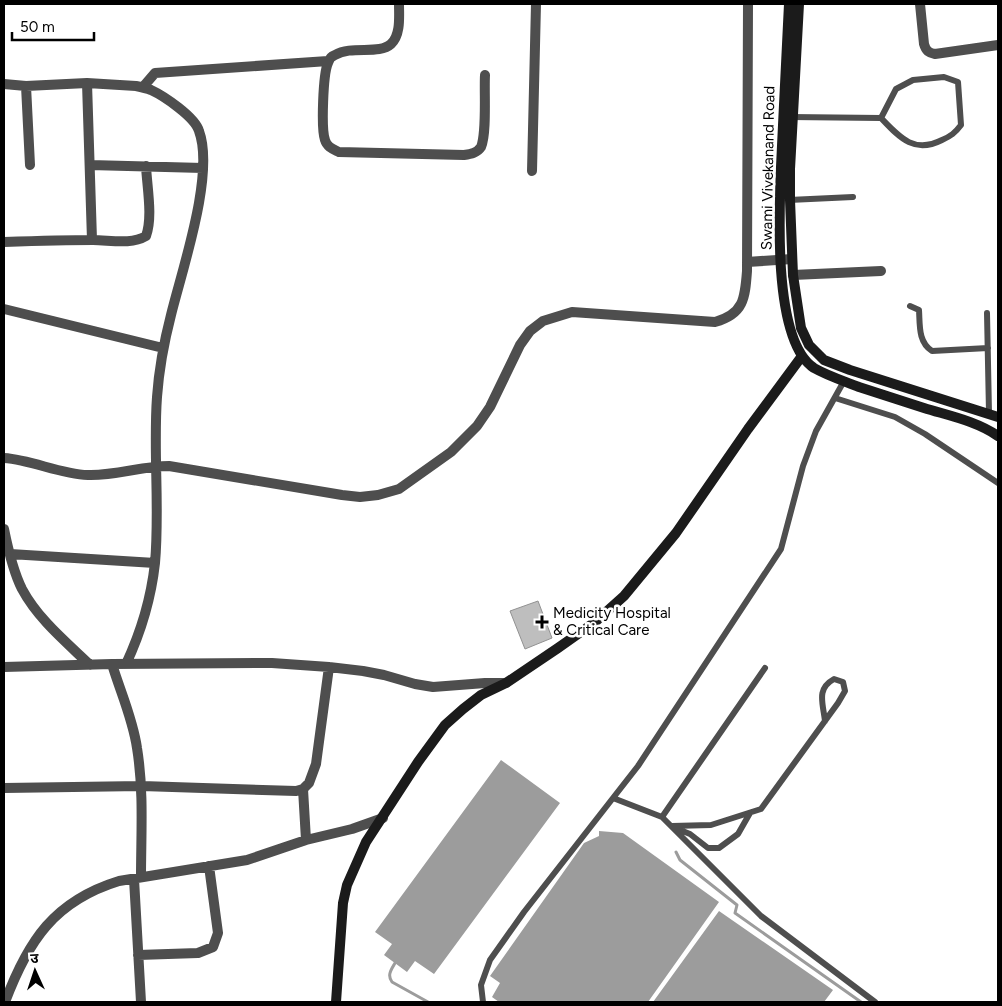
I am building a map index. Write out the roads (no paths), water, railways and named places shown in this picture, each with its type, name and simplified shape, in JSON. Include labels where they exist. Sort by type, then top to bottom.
[{"type":"street","points":[[399,4],[397,37],[391,45],[382,49],[346,50],[334,55],[328,61],[324,88],[325,139],[330,148],[339,152],[474,154],[480,148],[483,138],[485,75]]},
{"type":"street","points":[[532,171],[536,4]]},
{"type":"street","points":[[4,458],[86,475],[101,475],[156,466],[186,468],[360,497],[378,495],[399,488],[451,452],[477,426],[490,407],[520,345],[530,332],[543,321],[572,312],[715,322],[726,319],[736,312],[742,303],[746,291],[748,4]]},
{"type":"street","name":"Swami Vivekanand Road","points":[[789,4],[788,117],[781,259],[784,297],[790,331],[802,356],[812,367],[844,382],[969,421],[988,429],[998,436]]},
{"type":"street","name":"Swami Vivekanand Road","points":[[788,117],[799,4]]},
{"type":"street","points":[[920,4],[924,44],[926,50],[930,53],[935,54],[998,45]]},
{"type":"street","points":[[143,88],[155,73],[328,61]]},
{"type":"street","points":[[87,83],[92,240]]},
{"type":"street","points":[[4,84],[26,86],[87,83],[136,86],[150,89],[195,123],[202,141],[203,168],[196,214],[163,348],[157,397],[155,562],[143,623],[126,664]]},
{"type":"street","points":[[26,86],[30,165]]},
{"type":"street","points":[[90,165],[203,168]]},
{"type":"street","points":[[4,242],[139,240],[146,236],[149,228],[146,166]]},
{"type":"street","name":"Swami Vivekanand Road","points":[[785,200],[801,328],[810,345],[824,360],[993,415]]},
{"type":"street","points":[[747,262],[792,259]]},
{"type":"street","points":[[793,276],[881,271]]},
{"type":"street","points":[[4,309],[163,348]]},
{"type":"street","points":[[336,1002],[343,903],[347,885],[366,842],[418,762],[445,725],[481,695],[506,683],[595,622],[624,596],[676,533],[802,356]]},
{"type":"street","points":[[4,529],[19,580],[30,601],[47,623],[90,664]]},
{"type":"street","points":[[10,554],[155,562]]},
{"type":"street","points":[[4,667],[90,664],[272,663],[329,667],[384,675],[414,684],[433,687],[506,683]]},
{"type":"street","points":[[112,664],[133,727],[142,786],[138,878],[138,956],[141,1002]]},
{"type":"street","points":[[4,788],[142,786],[296,792],[309,783],[316,764],[329,667]]},
{"type":"street","points":[[303,788],[306,840]]},
{"type":"street","points":[[5,1002],[28,951],[44,928],[63,909],[83,895],[118,881],[247,860],[306,840],[352,829],[383,818]]},
{"type":"street","points":[[138,956],[198,952],[213,947],[218,933],[209,866]]},
{"type":"lane","points":[[788,117],[881,118],[906,141],[917,146],[931,146],[954,134],[961,126],[958,82],[944,77],[913,80],[896,89],[881,118]]},
{"type":"lane","points":[[785,200],[853,197]]},
{"type":"lane","points":[[910,306],[919,310],[921,340],[932,351],[988,348]]},
{"type":"lane","points":[[987,313],[993,415]]},
{"type":"lane","points":[[483,1002],[481,985],[490,960],[524,912],[638,766],[781,549],[806,457],[816,431],[844,382]]},
{"type":"lane","points":[[834,398],[894,418],[925,434],[998,483]]},
{"type":"lane","points":[[662,817],[766,668]]},
{"type":"lane","points":[[672,826],[711,825],[761,809],[825,721],[845,691],[843,682],[834,679],[826,684],[822,692],[825,721]]},
{"type":"lane","points":[[613,798],[662,817],[761,916],[876,1002]]},
{"type":"lane","points":[[672,826],[690,834],[708,848],[719,848],[738,834],[750,813]]},
{"type":"waterway","points":[[676,852],[680,860],[737,905],[735,913],[861,1002]]},
{"type":"waterway","points":[[395,963],[390,975],[392,982],[428,1002]]},
{"type":"place","name":"Medicity Hospital & Critical Care","points":[[542,622]]}]
